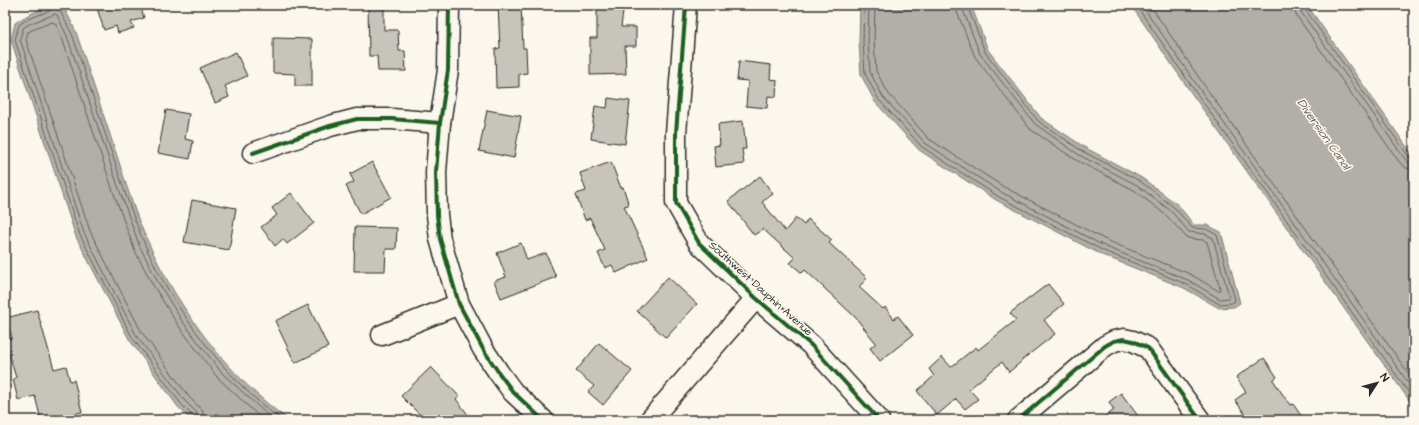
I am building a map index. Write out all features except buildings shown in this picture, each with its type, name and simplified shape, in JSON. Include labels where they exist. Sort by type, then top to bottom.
[{"type":"street","points":[[449,5],[448,70],[440,123],[436,172],[437,215],[440,239],[460,304],[483,349],[513,392],[543,420]]},
{"type":"street","name":"Southwest Dauphin Avenue","points":[[686,5],[676,133],[676,203],[698,243],[756,298],[812,345],[879,420]]},
{"type":"street","points":[[253,153],[330,126],[357,119],[392,119],[440,123]]},
{"type":"street","points":[[650,420],[756,298]]},
{"type":"street","points":[[382,336],[460,304]]},
{"type":"street","points":[[1018,420],[1105,346],[1114,341],[1124,339],[1133,341],[1148,348],[1200,420]]},
{"type":"water","points":[[60,5],[65,9],[76,32],[128,191],[144,234],[161,268],[190,317],[226,363],[267,403],[289,420],[191,420],[178,407],[129,339],[76,237],[11,40],[15,23],[36,11]]},
{"type":"water","points":[[860,5],[971,5],[988,50],[1041,118],[1084,147],[1142,178],[1178,205],[1194,225],[1207,225],[1221,232],[1240,303],[1234,307],[1219,308],[1184,288],[1102,255],[996,200],[919,150],[875,102],[861,75],[859,41]]},
{"type":"water","name":"Diversion Canal","points":[[1131,5],[1307,5],[1414,157],[1414,407],[1192,94]]},
{"type":"cycle path","points":[[449,5],[448,70],[440,123],[436,172],[437,215],[440,239],[459,304],[483,349],[513,392],[543,420]]},
{"type":"cycle path","points":[[686,5],[676,133],[676,203],[699,243],[756,298],[811,345],[879,420]]},
{"type":"cycle path","points":[[253,153],[330,126],[357,119],[392,119],[440,123]]},
{"type":"cycle path","points":[[1018,420],[1105,346],[1114,341],[1124,339],[1133,341],[1148,348],[1200,420]]}]
